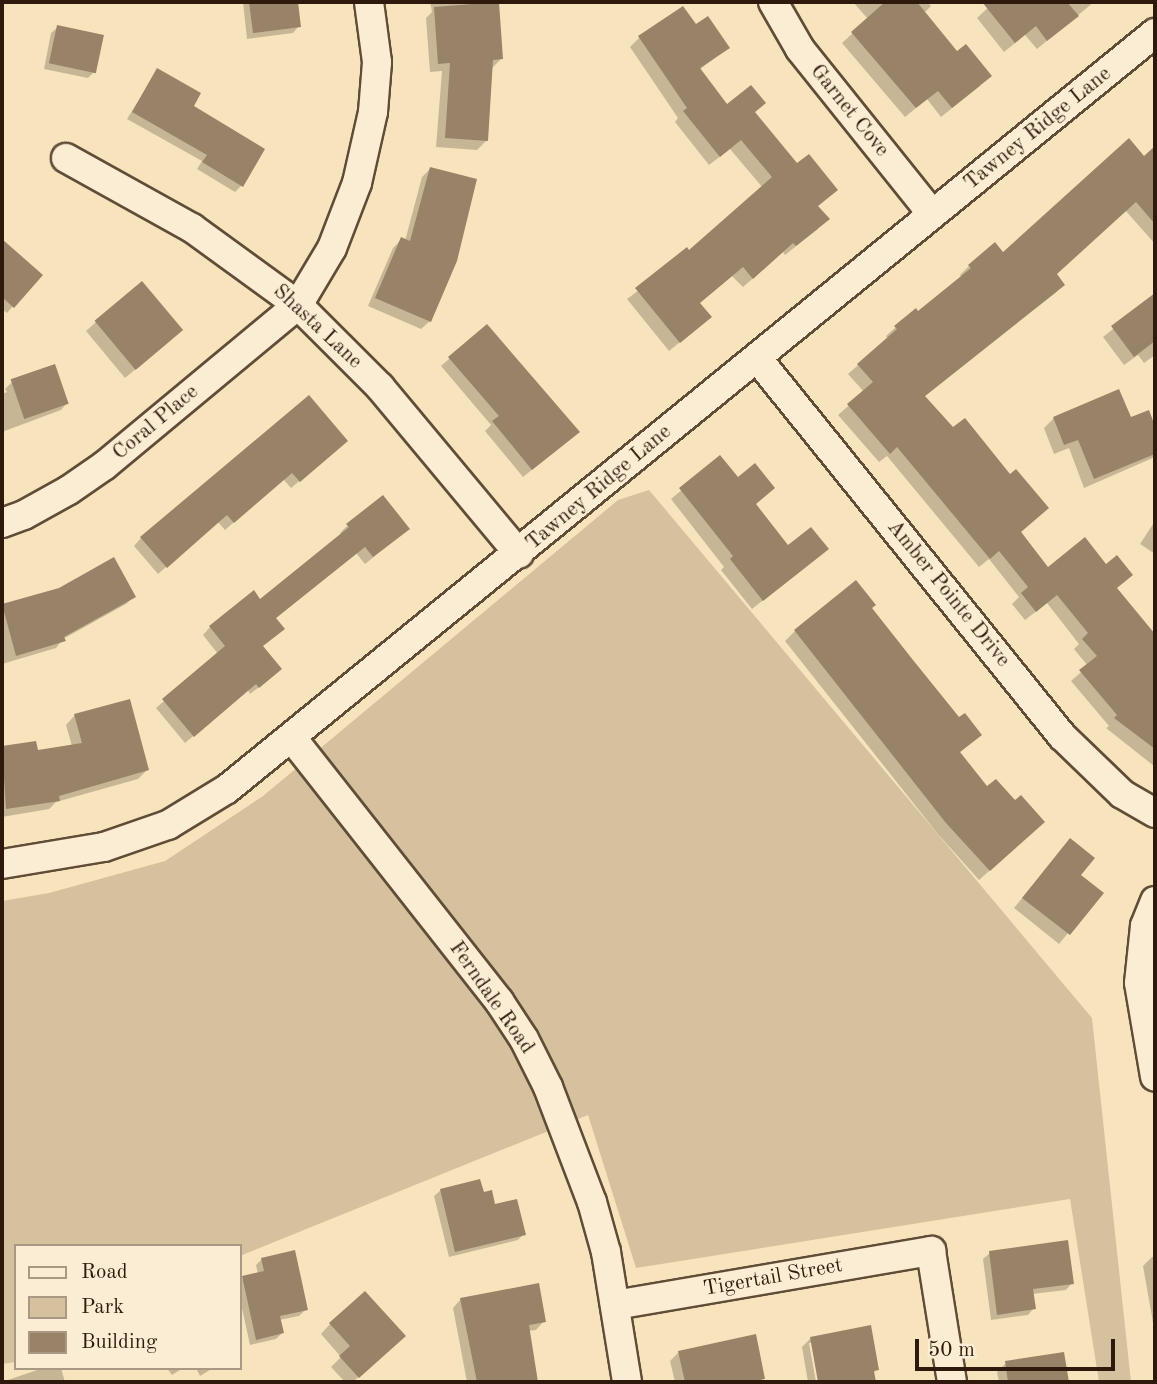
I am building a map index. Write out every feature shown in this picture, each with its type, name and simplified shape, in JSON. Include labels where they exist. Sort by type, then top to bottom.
[{"type":"street","name":"Coral Place","points":[[2,523],[24,515],[69,490],[105,465],[298,305],[332,248],[357,183],[373,112],[377,62],[369,2]]},
{"type":"street","name":"Garnet Cove","points":[[773,2],[800,49],[932,214]]},
{"type":"street","name":"Tawney Ridge Lane","points":[[2,864],[104,848],[168,825],[227,789],[1154,35]]},
{"type":"street","name":"Shasta Lane","points":[[66,158],[192,228],[298,305],[380,387],[519,554]]},
{"type":"street","name":"Amber Pointe Drive","points":[[757,358],[1062,736],[1122,794],[1155,813]]},
{"type":"street","name":"Ferndale Road","points":[[292,738],[499,1001],[524,1039],[548,1087],[583,1178],[606,1252],[627,1382]]},
{"type":"street","points":[[1155,901],[1145,926],[1139,983],[1155,1077]]},
{"type":"street","name":"Tigertail Street","points":[[615,1306],[931,1251],[952,1382]]},
{"type":"green space","points":[[649,490],[1092,1018],[1131,1382],[1099,1382],[1070,1199],[636,1268],[588,1115],[242,1255],[242,1244],[14,1244],[14,1362],[2,1364],[2,901],[49,893],[165,861],[263,796],[618,500]]},
{"type":"building","points":[[249,2],[298,2],[301,27],[253,33]]},
{"type":"building","points":[[499,2],[503,59],[493,60],[488,141],[445,138],[450,63],[438,64],[434,7]]},
{"type":"building","points":[[885,2],[917,2],[957,51],[966,44],[992,76],[952,108],[938,91],[916,108],[851,32]]},
{"type":"building","points":[[982,2],[1067,2],[1079,16],[1047,41],[1036,26],[1015,43]]},
{"type":"building","points":[[683,6],[696,24],[708,16],[730,48],[700,68],[727,104],[751,85],[766,103],[755,112],[797,163],[809,154],[838,190],[818,206],[830,219],[796,246],[793,243],[753,279],[743,267],[700,303],[712,317],[680,343],[635,288],[687,247],[689,250],[772,177],[741,140],[720,157],[683,111],[687,108],[638,36]]},
{"type":"building","points":[[57,25],[104,35],[96,73],[49,63]]},
{"type":"building","points":[[157,68],[201,93],[194,106],[265,149],[243,187],[202,162],[207,155],[132,112]]},
{"type":"building","points":[[1129,138],[1144,156],[1155,146],[1155,224],[1136,202],[1057,274],[1065,285],[925,396],[953,427],[965,418],[1010,474],[1016,469],[1049,508],[1021,532],[1048,567],[1085,537],[1106,564],[1117,555],[1133,575],[1117,588],[1155,634],[1155,749],[1114,718],[1117,715],[1079,670],[1097,656],[1082,639],[1088,633],[1057,595],[1036,612],[1021,593],[1028,587],[999,551],[990,559],[897,447],[890,454],[847,404],[873,382],[857,364],[897,329],[894,326],[916,308],[918,311],[971,268],[968,265],[995,242],[1003,252]]},
{"type":"building","points":[[430,167],[477,179],[457,261],[431,322],[375,298],[401,237],[410,241]]},
{"type":"building","points":[[2,239],[43,275],[14,308],[2,297]]},
{"type":"building","points":[[142,281],[183,330],[136,370],[95,321]]},
{"type":"building","points":[[1155,293],[1155,341],[1134,357],[1111,326]]},
{"type":"building","points":[[487,324],[580,432],[532,470],[492,421],[499,416],[448,357]]},
{"type":"building","points":[[55,364],[69,404],[24,419],[11,379]]},
{"type":"building","points":[[1119,389],[1131,417],[1149,410],[1155,426],[1155,454],[1094,479],[1078,440],[1064,445],[1053,417]]},
{"type":"building","points":[[309,395],[348,441],[300,482],[292,473],[234,523],[227,515],[167,568],[140,537]]},
{"type":"building","points":[[720,455],[738,477],[755,463],[775,488],[756,504],[788,545],[811,527],[829,549],[763,601],[730,559],[733,556],[679,488]]},
{"type":"building","points":[[383,495],[410,529],[373,557],[365,547],[276,618],[285,629],[263,646],[282,669],[259,688],[256,684],[194,737],[162,699],[225,646],[209,626],[254,590],[260,599],[349,527],[346,524]]},
{"type":"building","points":[[114,557],[136,597],[64,637],[66,641],[16,656],[2,604],[59,588]]},
{"type":"building","points":[[856,580],[876,605],[872,608],[959,717],[965,713],[982,735],[960,752],[987,786],[996,779],[1015,800],[1021,795],[1045,822],[990,871],[946,823],[794,630]]},
{"type":"building","points":[[130,699],[149,770],[59,796],[60,801],[6,809],[2,746],[36,741],[38,750],[82,743],[74,714]]},
{"type":"building","points":[[1070,838],[1095,858],[1081,875],[1104,893],[1070,935],[1022,898]]},
{"type":"building","points":[[480,1179],[484,1192],[492,1190],[495,1204],[517,1199],[526,1235],[455,1252],[440,1189]]},
{"type":"building","points":[[1068,1240],[1074,1284],[1033,1289],[1036,1309],[997,1315],[989,1251]]},
{"type":"building","points":[[295,1250],[308,1310],[280,1316],[284,1333],[256,1340],[242,1276],[264,1271],[261,1258]]},
{"type":"building","points":[[539,1283],[546,1322],[529,1325],[538,1382],[477,1382],[460,1298]]},
{"type":"building","points":[[365,1291],[406,1336],[359,1378],[339,1356],[350,1346],[329,1323]]},
{"type":"building","points":[[871,1325],[879,1370],[874,1371],[876,1382],[818,1382],[810,1337]]},
{"type":"building","points":[[756,1334],[765,1379],[748,1382],[685,1382],[678,1351]]},
{"type":"building","points":[[1064,1352],[1069,1382],[1008,1382],[1005,1361]]}]
